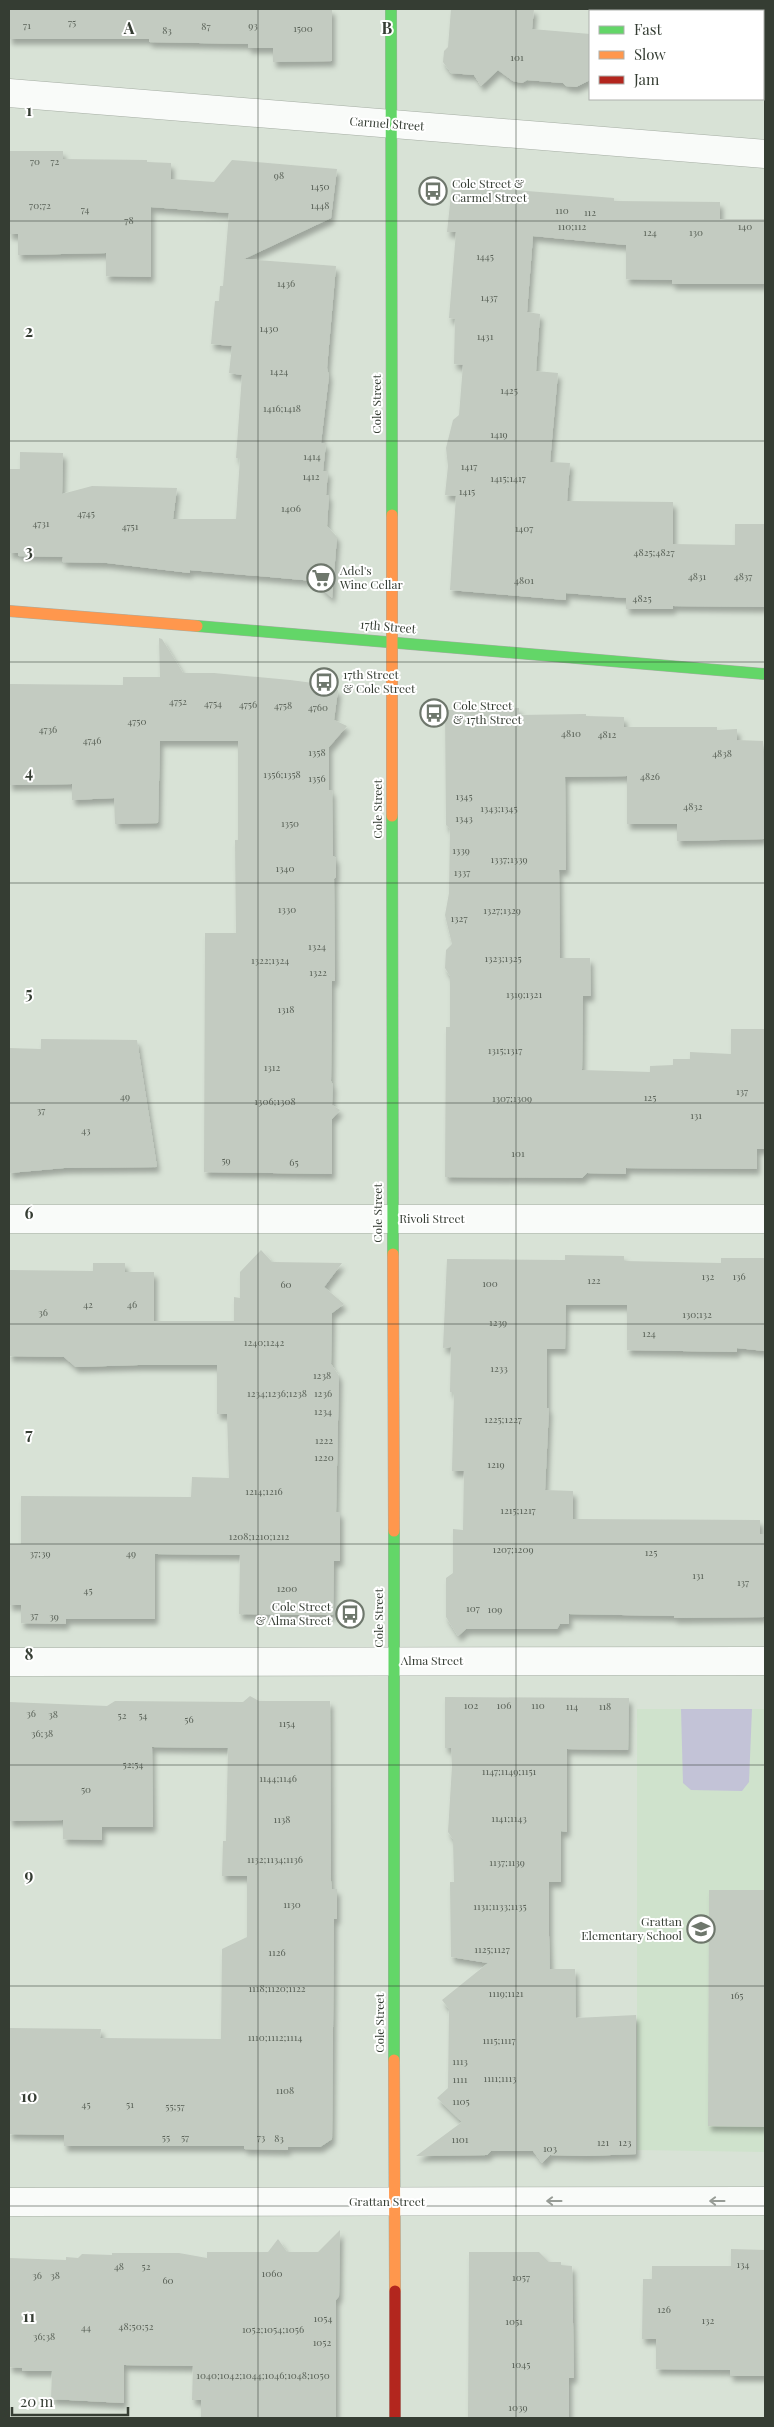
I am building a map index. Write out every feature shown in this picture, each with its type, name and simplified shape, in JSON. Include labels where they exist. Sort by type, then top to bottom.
[{"type":"street","name":"Cole Street","points":[[391,9],[395,2418]]},
{"type":"street","name":"Carmel Street","points":[[9,93],[765,154]]},
{"type":"street","name":"17th Street","points":[[9,611],[391,641],[765,674]]},
{"type":"street","name":"Rivoli Street","points":[[9,1219],[765,1219]]},
{"type":"street","name":"Alma Street","points":[[9,1662],[765,1661]]},
{"type":"street","name":"Grattan Street","points":[[9,2202],[765,2201]]},
{"type":"shaded area","name":"Grattan Elementary School","points":[[637,1709],[765,1709],[765,2152],[637,2150]]},
{"type":"shaded area","points":[[681,1709],[752,1709],[749,1782],[742,1791],[691,1790],[683,1783]]},
{"type":"building","points":[[9,9],[332,9],[332,61],[273,62],[273,48],[248,48],[248,44],[149,42],[149,39],[9,39]]},
{"type":"building","points":[[451,9],[534,9],[532,29],[589,34],[589,80],[576,87],[566,86],[563,83],[527,80],[522,83],[513,81],[498,70],[481,86],[474,75],[451,73],[443,62],[444,51],[448,47]]},
{"type":"building","points":[[9,151],[63,151],[63,159],[147,160],[147,162],[171,163],[171,179],[214,182],[232,160],[337,169],[331,218],[244,259],[336,266],[327,368],[329,376],[321,443],[326,443],[323,471],[328,471],[326,495],[329,495],[327,526],[337,537],[332,598],[314,581],[190,570],[190,573],[107,563],[62,562],[63,557],[18,556],[18,553],[9,553],[9,469],[20,469],[20,452],[63,453],[62,494],[92,486],[177,488],[173,519],[236,519],[240,458],[236,458],[242,375],[229,373],[232,346],[211,344],[215,301],[219,301],[220,286],[223,286],[229,213],[151,207],[151,277],[106,276],[106,253],[18,255],[18,234],[9,234]]},
{"type":"building","points":[[452,185],[614,198],[614,201],[720,202],[720,219],[765,219],[765,284],[672,284],[672,280],[626,279],[626,245],[533,236],[527,312],[540,314],[536,371],[558,373],[550,462],[570,463],[567,501],[673,502],[673,544],[735,545],[735,524],[765,524],[765,607],[673,606],[673,609],[626,609],[626,598],[566,593],[566,600],[450,590],[456,496],[445,495],[448,466],[446,448],[453,420],[459,415],[463,365],[454,364],[455,319],[449,318],[456,232],[447,232]]},
{"type":"building","points":[[159,638],[162,639],[183,673],[214,673],[290,680],[321,684],[338,690],[334,720],[347,726],[329,747],[329,790],[332,790],[333,856],[336,858],[336,877],[334,879],[335,981],[332,981],[331,1081],[333,1085],[332,1105],[340,1110],[332,1119],[332,1174],[204,1172],[205,933],[236,933],[235,840],[238,840],[238,741],[160,741],[158,823],[115,824],[114,798],[72,800],[72,784],[9,785],[9,684],[123,685],[123,677],[160,677]]},
{"type":"building","points":[[483,707],[519,708],[519,715],[586,714],[586,716],[624,717],[624,727],[717,727],[717,730],[737,729],[737,740],[763,741],[764,839],[677,841],[677,824],[627,824],[627,776],[565,777],[566,870],[559,870],[560,958],[590,958],[591,996],[583,996],[582,1070],[650,1072],[650,1066],[673,1065],[673,1059],[690,1059],[690,1052],[731,1054],[731,1029],[765,1029],[765,1149],[757,1149],[757,1169],[626,1168],[626,1174],[587,1173],[582,1178],[445,1177],[446,1027],[450,1027],[450,976],[445,968],[446,950],[452,944],[445,915],[449,893],[450,829],[446,825],[445,710],[483,710]]},
{"type":"building","points":[[41,1039],[137,1040],[157,1167],[64,1168],[9,1173],[9,1048],[41,1049]]},
{"type":"building","points":[[261,1250],[272,1262],[342,1263],[324,1287],[344,1304],[332,1313],[331,1364],[339,1376],[336,1512],[340,1512],[340,1561],[334,1561],[333,1615],[239,1614],[240,1555],[155,1554],[155,1619],[66,1619],[66,1624],[21,1623],[21,1605],[9,1605],[9,1544],[21,1544],[21,1496],[191,1497],[192,1477],[229,1478],[227,1414],[217,1414],[217,1365],[76,1367],[64,1357],[9,1356],[9,1270],[93,1271],[93,1263],[125,1263],[125,1272],[154,1272],[154,1321],[234,1321],[234,1297],[240,1298],[240,1272]]},
{"type":"building","points":[[565,1255],[624,1256],[624,1261],[721,1263],[721,1258],[765,1258],[765,1351],[737,1348],[737,1352],[627,1350],[627,1305],[566,1305],[565,1349],[547,1349],[547,1408],[549,1408],[545,1490],[573,1491],[573,1519],[760,1520],[760,1534],[765,1534],[765,1617],[674,1618],[674,1616],[569,1614],[569,1624],[560,1624],[557,1629],[466,1629],[458,1636],[446,1617],[446,1578],[453,1573],[453,1529],[463,1530],[464,1471],[452,1471],[454,1392],[450,1392],[451,1347],[443,1348],[447,1259],[565,1260]]},
{"type":"building","points":[[250,1696],[259,1701],[330,1701],[331,1881],[332,1889],[337,1889],[337,1919],[334,1919],[332,2139],[320,2147],[288,2147],[288,2150],[244,2149],[244,2146],[64,2146],[64,2135],[9,2134],[9,2028],[101,2029],[100,2038],[221,2039],[222,1949],[247,1937],[247,1876],[222,1876],[223,1841],[226,1841],[228,1748],[152,1747],[153,1827],[102,1827],[102,1840],[63,1839],[63,1820],[9,1821],[9,1702],[107,1706],[115,1701],[243,1702]]},
{"type":"building","points":[[445,1697],[629,1698],[628,1750],[567,1749],[567,1832],[561,1831],[561,1882],[549,1882],[549,1936],[550,1969],[575,1969],[576,2018],[636,2015],[636,2154],[550,2155],[542,2163],[533,2151],[491,2151],[487,2155],[416,2156],[462,2122],[437,2098],[448,2088],[449,2009],[442,2000],[488,1963],[451,1957],[450,1882],[454,1882],[453,1839],[448,1832],[452,1766],[451,1748],[445,1748]]},
{"type":"building","points":[[709,1890],[765,1890],[765,2127],[708,2126]]},
{"type":"building","points":[[340,2230],[339,2296],[336,2300],[336,2418],[201,2418],[201,2400],[192,2400],[193,2366],[124,2365],[124,2403],[51,2399],[52,2371],[22,2371],[22,2368],[9,2367],[9,2258],[66,2260],[66,2257],[78,2258],[82,2254],[179,2253],[207,2258],[207,2252],[268,2252],[278,2239],[287,2252],[318,2252]]},
{"type":"building","points":[[731,2249],[765,2250],[765,2376],[730,2376],[730,2370],[656,2369],[656,2339],[642,2339],[643,2279],[652,2279],[652,2266],[731,2266]]},
{"type":"building","points":[[469,2252],[539,2252],[549,2262],[561,2262],[561,2265],[572,2266],[574,2378],[569,2378],[569,2418],[468,2418]]},
{"type":"traffic: fast","points":[[391,9],[392,515]]},
{"type":"traffic: fast","points":[[197,626],[765,674]]},
{"type":"traffic: fast","points":[[392,816],[393,1254]]},
{"type":"traffic: fast","points":[[394,1531],[394,2060]]},
{"type":"traffic: slow","points":[[392,515],[392,816]]},
{"type":"traffic: slow","points":[[9,611],[197,626]]},
{"type":"traffic: slow","points":[[393,1254],[394,1531]]},
{"type":"traffic: slow","points":[[394,2060],[395,2291]]},
{"type":"traffic: jam","points":[[395,2291],[395,2418]]},
{"type":"place","name":"Cole Street & Carmel Street","points":[[433,191]]},
{"type":"place","name":"Adel's Wine Cellar","points":[[321,578]]},
{"type":"place","name":"17th Street & Cole Street","points":[[324,682]]},
{"type":"place","name":"Cole Street & 17th Street","points":[[434,713]]},
{"type":"place","name":"Cole Street & Alma Street","points":[[350,1614]]},
{"type":"place","name":"Grattan Elementary School","points":[[701,1929]]}]
